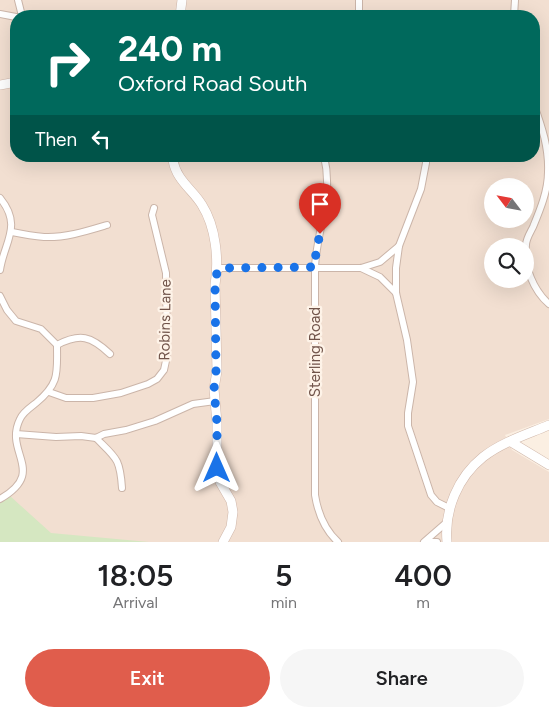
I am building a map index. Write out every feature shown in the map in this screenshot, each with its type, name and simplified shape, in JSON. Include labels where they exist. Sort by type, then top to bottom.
[{"type":"street","points":[[540,124],[546,144],[548,173],[543,200],[526,245],[526,264],[538,293],[549,304]]},
{"type":"street","points":[[173,162],[174,169],[178,176],[203,206],[212,228],[217,272],[215,285],[216,371],[214,389],[217,423],[217,468],[220,482],[231,501],[233,512],[231,527],[223,542]]},
{"type":"street","name":"Sterling Road","points":[[324,162],[327,193],[325,214],[316,251],[315,267],[315,495],[318,512],[325,527],[338,542]]},
{"type":"street","points":[[426,162],[421,189],[400,246],[396,268],[396,293],[407,340],[413,382],[408,412],[408,426],[431,495],[443,507],[449,508]]},
{"type":"street","points":[[0,198],[9,214],[12,232],[0,270]]},
{"type":"street","name":"Robins Lane","points":[[49,392],[66,398],[93,398],[120,393],[148,384],[157,379],[164,370],[167,356],[166,273],[152,215],[154,208]]},
{"type":"street","points":[[12,232],[44,237],[58,237],[107,225]]},
{"type":"street","points":[[217,272],[221,268],[361,268],[380,262],[400,246]]},
{"type":"street","points":[[361,268],[380,277],[396,293]]},
{"type":"street","points":[[0,296],[7,310],[16,321],[41,329],[57,345],[58,374],[49,392],[26,411],[20,419],[16,434],[16,446],[22,459],[23,476],[19,485],[0,499]]},
{"type":"street","points":[[57,345],[68,339],[78,337],[91,339],[100,344],[110,354]]},
{"type":"street","points":[[16,434],[96,438],[104,434],[126,430],[155,421],[193,404],[215,401]]},
{"type":"street","points":[[446,542],[446,522],[449,508],[462,481],[473,467],[484,456],[549,424]]},
{"type":"street","points":[[96,438],[115,456],[121,468],[122,488]]},
{"type":"street","points":[[511,442],[549,464]]},
{"type":"street","points":[[424,542],[446,522]]},
{"type":"street","points":[[430,542],[437,542]]},
{"type":"shaded area","points":[[0,0],[549,0],[549,419],[505,435],[512,450],[549,472],[549,542],[0,542]]},
{"type":"green space","points":[[10,496],[51,533],[149,542],[0,542],[0,502]]},
{"type":"route","points":[[217,468],[217,423],[214,389],[216,371],[215,285],[217,272],[221,268],[315,267],[320,234]]}]
